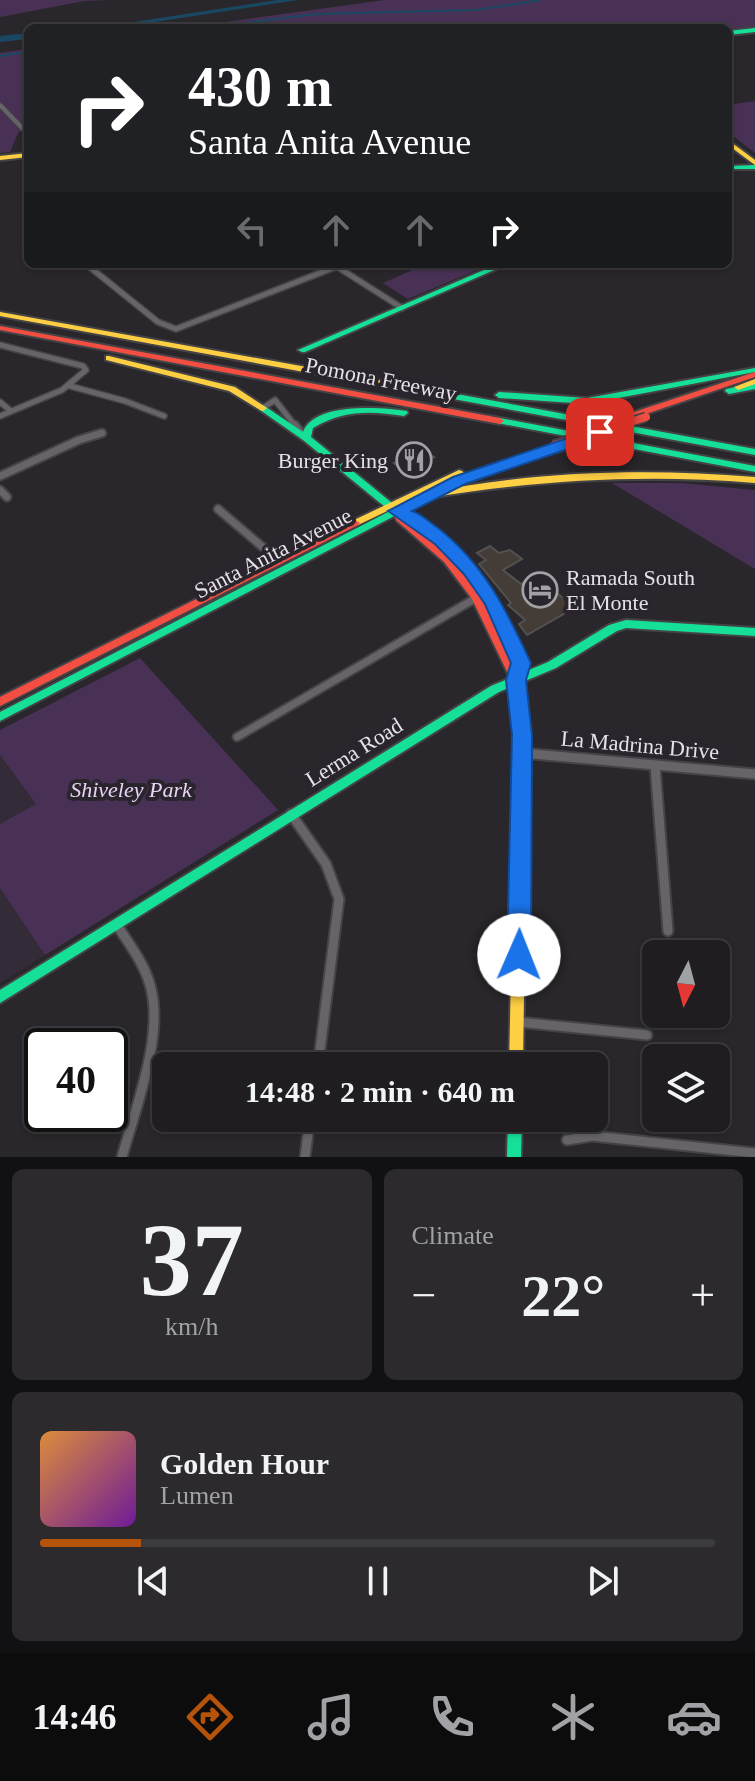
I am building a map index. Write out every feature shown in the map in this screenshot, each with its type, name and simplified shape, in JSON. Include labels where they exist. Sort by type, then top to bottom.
[{"type":"main road","points":[[732,33],[755,30]]},
{"type":"main road","points":[[732,145],[753,163]]},
{"type":"main road","points":[[0,158],[24,155]]},
{"type":"main road","points":[[732,167],[753,163]]},
{"type":"main road","points":[[302,350],[495,268]]},
{"type":"main road","name":"Pomona Freeway","points":[[0,314],[755,452]]},
{"type":"main road","name":"Pomona Freeway","points":[[0,328],[755,469]]},
{"type":"main road","points":[[56,339],[88,352],[232,389],[306,438],[393,508],[411,517],[476,598],[516,680]]},
{"type":"main road","points":[[277,363],[497,395],[570,401],[621,397],[755,372]]},
{"type":"main road","name":"Santa Anita Avenue","points":[[640,416],[755,372]]},
{"type":"main road","name":"Santa Anita Avenue","points":[[0,702],[170,622],[393,508],[443,479],[640,416],[755,384]]},
{"type":"main road","points":[[306,438],[309,427],[317,420],[352,408],[569,434]]},
{"type":"main road","points":[[593,422],[755,442]]},
{"type":"main road","name":"Santa Anita Avenue","points":[[0,717],[279,561],[393,508],[549,446]]},
{"type":"main road","points":[[428,495],[519,480],[593,473],[685,474],[755,480]]},
{"type":"main road","points":[[420,530],[470,570],[494,602],[521,663],[516,680],[522,753],[517,1052]]},
{"type":"main road","name":"Lerma Road","points":[[0,997],[495,689],[552,665],[613,628],[626,624],[755,632]]},
{"type":"main road","points":[[514,1157],[515,1132]]},
{"type":"street","points":[[0,105],[24,130]]},
{"type":"street","points":[[91,268],[158,322],[171,328],[180,328],[330,268]]},
{"type":"street","points":[[342,268],[402,308]]},
{"type":"street","points":[[0,345],[83,366],[86,370],[70,386],[0,416]]},
{"type":"street","points":[[70,386],[125,401],[164,416]]},
{"type":"street","points":[[0,402],[11,411]]},
{"type":"street","points":[[0,476],[79,440],[102,433]]},
{"type":"street","points":[[0,490],[7,497]]},
{"type":"street","points":[[218,509],[279,561]]},
{"type":"street","points":[[237,737],[476,598]]},
{"type":"street","name":"La Madrina Drive","points":[[522,753],[755,774]]},
{"type":"street","points":[[655,765],[668,931]]},
{"type":"street","points":[[291,814],[323,855],[333,873],[339,899],[320,1052]]},
{"type":"street","points":[[117,925],[147,977],[153,1010],[151,1038],[122,1157]]},
{"type":"street","points":[[518,1022],[647,1035]]},
{"type":"street","points":[[305,1157],[308,1132]]},
{"type":"street","points":[[567,1140],[592,1136],[755,1153]]},
{"type":"shaded area","points":[[0,755],[36,804],[0,824]]},
{"type":"shaded area","points":[[0,888],[45,955],[0,983]]},
{"type":"green space","points":[[0,0],[112,0],[84,1],[0,17]]},
{"type":"green space","points":[[384,0],[755,0],[755,27],[732,30],[732,24],[210,24]]},
{"type":"green space","points":[[24,50],[24,128],[18,133],[10,152],[0,153],[0,53]]},
{"type":"green space","points":[[755,101],[755,153],[732,135],[732,104]]},
{"type":"green space","points":[[417,268],[482,268],[408,299],[383,283]]},
{"type":"green space","points":[[612,483],[681,483],[755,490],[755,569]]},
{"type":"green space","name":"Shiveley Park","points":[[140,658],[278,810],[45,955],[0,888],[0,824],[36,804],[0,755],[0,730]]},
{"type":"building","name":"Burger King","points":[[422,449],[434,457],[404,471],[394,463]]},
{"type":"building","name":"Ramada South El Monte","points":[[490,546],[499,553],[510,550],[522,559],[503,570],[521,584],[536,576],[563,598],[569,594],[581,604],[527,635],[519,624],[525,620],[508,605],[511,603],[479,564],[486,560],[477,553]]},
{"type":"waterway","points":[[126,24],[294,0]]},
{"type":"waterway","points":[[236,24],[316,14],[475,10],[541,0]]},
{"type":"waterway","points":[[0,39],[24,36]]},
{"type":"waterway","points":[[0,56],[24,53]]},
{"type":"traffic: fast","points":[[732,33],[755,30]]},
{"type":"traffic: fast","points":[[732,168],[755,167]]},
{"type":"traffic: fast","points":[[302,350],[495,268]]},
{"type":"traffic: fast","points":[[499,395],[587,401],[755,370]]},
{"type":"traffic: fast","points":[[729,391],[755,386]]},
{"type":"traffic: fast","points":[[451,396],[755,452]]},
{"type":"traffic: fast","points":[[263,408],[306,438],[393,509]]},
{"type":"traffic: fast","points":[[306,438],[309,427],[343,412],[379,410],[404,413]]},
{"type":"traffic: fast","points":[[500,421],[755,469]]},
{"type":"traffic: fast","points":[[0,717],[428,495],[459,480],[554,447]]},
{"type":"traffic: fast","points":[[0,997],[495,689],[552,665],[613,628],[626,624],[755,632]]},
{"type":"traffic: fast","points":[[514,1157],[515,1132]]},
{"type":"traffic: slow","points":[[732,145],[755,163]]},
{"type":"traffic: slow","points":[[0,158],[24,155]]},
{"type":"traffic: slow","points":[[0,314],[451,396]]},
{"type":"traffic: slow","points":[[109,358],[232,389],[263,408]]},
{"type":"traffic: slow","points":[[738,387],[755,381]]},
{"type":"traffic: slow","points":[[355,523],[459,473]]},
{"type":"traffic: slow","points":[[428,495],[509,483],[591,476],[672,475],[755,480]]},
{"type":"traffic: slow","points":[[396,511],[439,539],[473,575],[487,595],[521,663],[516,680]]},
{"type":"traffic: slow","points":[[516,1052],[521,790]]},
{"type":"traffic: jam","points":[[0,328],[500,421]]},
{"type":"traffic: jam","points":[[634,415],[755,374]]},
{"type":"traffic: jam","points":[[554,447],[646,417]]},
{"type":"traffic: jam","points":[[396,511],[400,519],[447,560],[476,598],[516,680],[522,735],[521,790]]},
{"type":"traffic: jam","points":[[0,702],[355,523]]},
{"type":"place","name":"Burger King","points":[[414,460]]},
{"type":"place","name":"Ramada South El Monte","points":[[540,590]]},
{"type":"route","points":[[519,955],[522,735],[516,680],[521,663],[494,602],[470,570],[441,540],[411,517],[396,511],[459,480],[600,432]]}]
